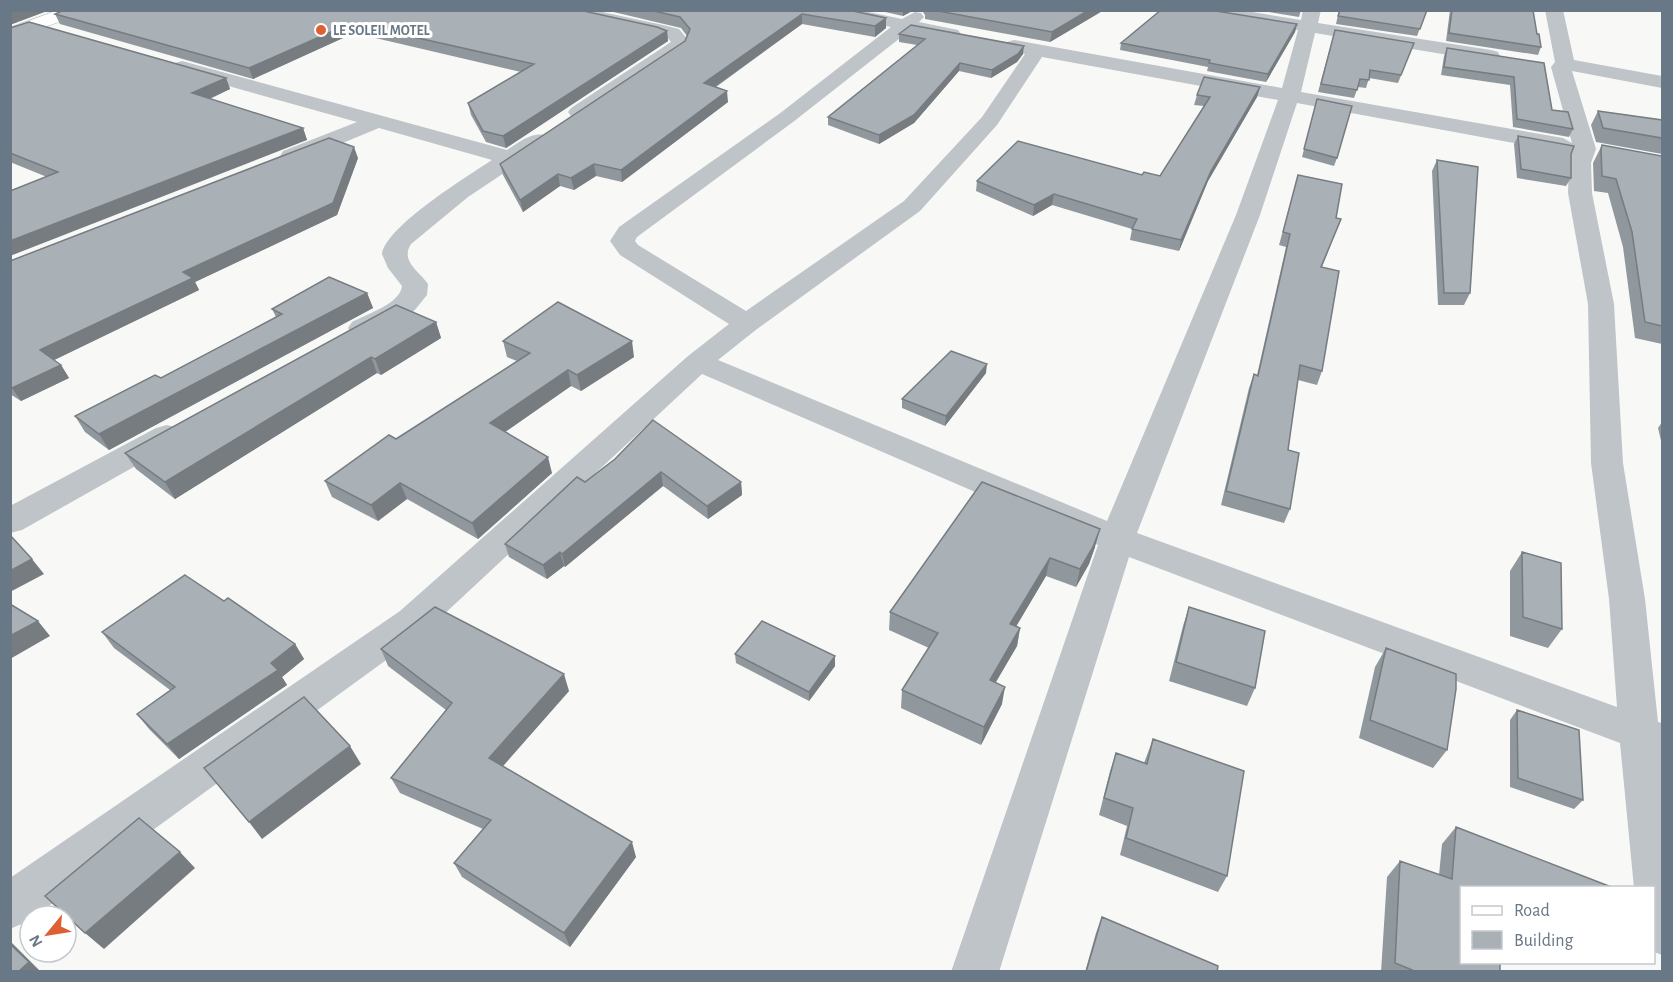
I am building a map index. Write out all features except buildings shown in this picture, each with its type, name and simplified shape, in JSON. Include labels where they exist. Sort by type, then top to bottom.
[{"type":"main road","points":[[10,34],[76,10]]},
{"type":"street","points":[[341,340],[404,305],[414,295],[415,284],[402,270],[395,257],[395,249],[400,240],[442,205],[678,46],[680,42],[673,33],[663,30],[564,10]]},
{"type":"street","points":[[830,10],[970,38]]},
{"type":"street","points":[[747,323],[629,250],[622,241],[628,232],[786,118],[924,10]]},
{"type":"street","points":[[1204,10],[1310,19],[1515,60]]},
{"type":"street","points":[[1554,10],[1554,65],[1596,151]]},
{"type":"street","points":[[975,972],[1117,539],[1248,215],[1290,95],[1310,19]]},
{"type":"street","points":[[36,25],[70,34]]},
{"type":"street","points":[[992,42],[1596,151]]},
{"type":"street","points":[[10,906],[412,621],[698,362],[747,323],[912,206],[990,121],[1037,50]]},
{"type":"street","points":[[161,60],[375,122],[511,158]]},
{"type":"street","points":[[1554,65],[1662,82]]},
{"type":"street","points":[[276,162],[375,122]]},
{"type":"street","points":[[1596,151],[1580,163],[1580,193],[1601,304],[1607,463],[1627,599],[1651,736],[1662,932]]},
{"type":"street","points":[[698,362],[1117,539],[1651,736]]},
{"type":"street","points":[[10,521],[196,419]]},
{"type":"place","name":"LE SOLEIL MOTEL","points":[[321,30]]}]
